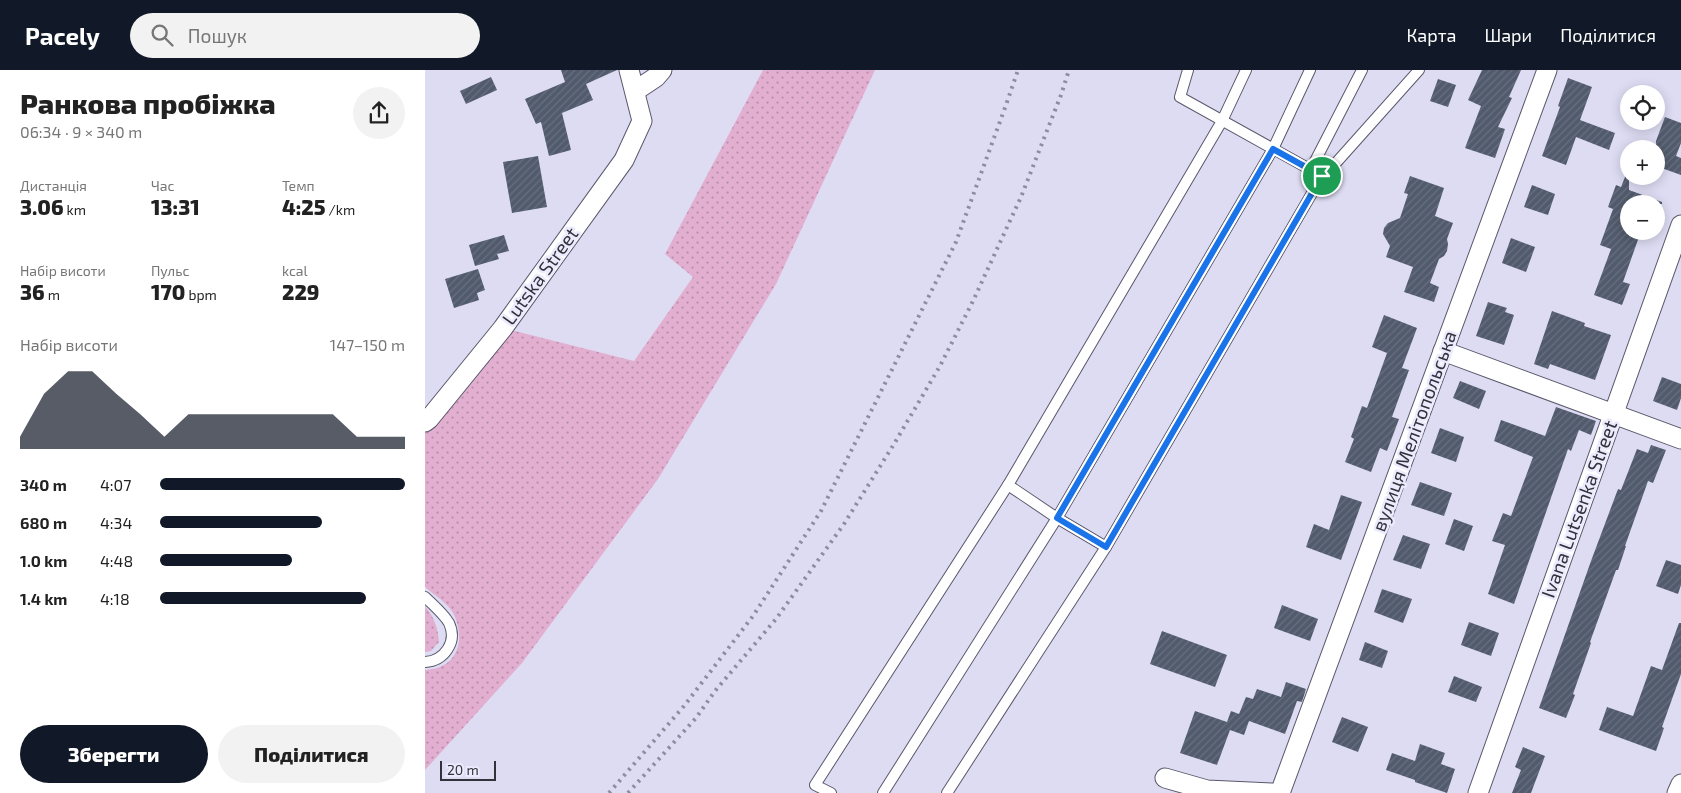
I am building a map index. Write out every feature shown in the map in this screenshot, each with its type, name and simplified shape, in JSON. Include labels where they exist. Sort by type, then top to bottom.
[{"type":"street","points":[[629,70],[635,91],[656,77],[662,70]]},
{"type":"street","name":"вулиця Мелітопольська","points":[[1280,793],[1547,70]]},
{"type":"street","name":"Lutska Street","points":[[425,422],[503,328],[624,160],[642,121],[635,91]]},
{"type":"street","name":"Ivana Lutsenka Street","points":[[1478,793],[1681,225]]},
{"type":"street","points":[[1443,352],[1681,439]]},
{"type":"street","points":[[1165,778],[1207,790],[1272,793]]},
{"type":"street","points":[[1677,793],[1681,784]]},
{"type":"lane","points":[[1188,70],[1180,97],[1322,176]]},
{"type":"lane","points":[[831,793],[815,785],[1007,486],[1222,121],[1246,70]]},
{"type":"lane","points":[[883,793],[1057,518],[1273,149],[1310,70]]},
{"type":"lane","points":[[1311,169],[1362,70]]},
{"type":"lane","points":[[947,793],[1106,547],[1322,176],[1419,70]]},
{"type":"lane","points":[[1007,486],[1106,547]]},
{"type":"lane","points":[[425,597],[442,614],[449,624],[452,633],[448,651],[441,658],[425,662]]},
{"type":"shaded area","points":[[763,70],[875,70],[776,284],[658,479],[522,663],[425,770],[425,670],[435,669],[451,660],[458,645],[459,637],[453,612],[425,587],[425,432],[433,425],[511,330],[634,361],[693,277],[665,254]]},
{"type":"shaded area","points":[[425,606],[435,623],[439,642],[431,651],[425,652]]},
{"type":"building","points":[[561,70],[617,70],[586,84],[593,100],[562,113],[571,150],[549,156],[541,122],[536,124],[525,99],[565,82]]},
{"type":"building","points":[[1482,70],[1521,70],[1509,97],[1512,98],[1498,127],[1505,129],[1495,158],[1465,148],[1481,106],[1468,100]]},
{"type":"building","points":[[491,77],[497,90],[466,104],[460,91]]},
{"type":"building","points":[[1568,78],[1592,87],[1580,120],[1615,133],[1609,150],[1576,137],[1566,165],[1542,156],[1560,107],[1558,106]]},
{"type":"building","points":[[1438,79],[1456,85],[1448,107],[1430,101]]},
{"type":"building","points":[[1665,117],[1681,123],[1681,143],[1676,156],[1681,158],[1681,175],[1665,169],[1665,140],[1656,140],[1660,130],[1665,130]]},
{"type":"building","points":[[538,156],[547,207],[512,213],[503,162]]},
{"type":"building","points":[[1410,176],[1444,188],[1435,216],[1453,223],[1447,239],[1447,251],[1439,259],[1430,283],[1439,287],[1434,302],[1404,292],[1413,267],[1386,257],[1390,246],[1383,234],[1384,228],[1388,223],[1400,218],[1408,194],[1404,193]]},
{"type":"building","points":[[1532,185],[1555,194],[1548,215],[1524,207]]},
{"type":"building","points":[[1616,185],[1621,187],[1622,185],[1629,185],[1629,190],[1643,195],[1620,195],[1620,240],[1638,240],[1623,282],[1630,284],[1622,305],[1594,295],[1611,249],[1600,245],[1613,209],[1608,207]]},
{"type":"building","points":[[504,235],[509,251],[497,254],[499,259],[475,266],[469,245]]},
{"type":"building","points":[[1511,238],[1535,247],[1526,272],[1502,263]]},
{"type":"building","points":[[478,269],[485,290],[477,293],[479,300],[454,308],[445,279]]},
{"type":"building","points":[[1488,302],[1507,308],[1505,312],[1514,315],[1504,345],[1476,336]]},
{"type":"building","points":[[1552,311],[1585,323],[1584,326],[1611,335],[1595,380],[1550,364],[1548,369],[1534,364]]},
{"type":"building","points":[[1384,315],[1417,328],[1402,368],[1409,370],[1392,417],[1399,419],[1387,451],[1380,448],[1371,472],[1345,462],[1354,439],[1351,437],[1362,406],[1367,408],[1387,353],[1372,347]]},
{"type":"building","points":[[1662,377],[1681,384],[1681,398],[1677,410],[1653,401]]},
{"type":"building","points":[[1460,381],[1486,391],[1479,409],[1453,398]]},
{"type":"building","points":[[1556,407],[1596,421],[1591,435],[1579,430],[1571,451],[1568,449],[1514,604],[1488,594],[1505,545],[1492,541],[1503,513],[1511,516],[1533,457],[1494,441],[1501,420],[1545,436]]},
{"type":"building","points":[[1440,428],[1464,437],[1456,462],[1431,453]]},
{"type":"building","points":[[1651,445],[1666,450],[1653,483],[1648,481],[1618,570],[1616,570],[1590,642],[1573,694],[1575,695],[1566,718],[1539,708],[1618,489],[1621,490],[1637,449],[1648,453]]},
{"type":"building","points":[[1420,482],[1452,493],[1444,516],[1411,505]]},
{"type":"building","points":[[1341,495],[1362,502],[1341,560],[1306,547],[1314,524],[1329,530]]},
{"type":"building","points":[[1454,519],[1473,526],[1464,551],[1445,544]]},
{"type":"building","points":[[1403,535],[1430,544],[1421,569],[1393,560]]},
{"type":"building","points":[[1666,560],[1681,565],[1681,585],[1678,594],[1656,586]]},
{"type":"building","points":[[1382,589],[1412,599],[1403,623],[1374,612]]},
{"type":"building","points":[[1282,605],[1318,619],[1310,641],[1274,628]]},
{"type":"building","points":[[1469,622],[1499,633],[1491,656],[1461,645]]},
{"type":"building","points":[[1679,623],[1681,623],[1681,674],[1662,727],[1664,728],[1656,751],[1599,730],[1607,707],[1633,716],[1651,666],[1662,670]]},
{"type":"building","points":[[1162,631],[1227,655],[1215,687],[1150,664]]},
{"type":"building","points":[[1365,642],[1388,651],[1382,668],[1359,660]]},
{"type":"building","points":[[1454,676],[1482,687],[1476,702],[1448,692]]},
{"type":"building","points":[[1286,682],[1306,689],[1302,702],[1297,701],[1285,734],[1249,721],[1244,735],[1230,730],[1217,765],[1180,753],[1195,711],[1227,722],[1231,711],[1239,714],[1246,697],[1253,699],[1257,689],[1281,697]]},
{"type":"building","points":[[1342,717],[1368,727],[1358,752],[1332,742]]},
{"type":"building","points":[[1420,744],[1445,753],[1441,764],[1455,769],[1447,793],[1386,770],[1392,753],[1415,761]]},
{"type":"building","points":[[1523,747],[1545,756],[1531,793],[1512,793],[1521,770],[1515,767]]},
{"type":"railway","points":[[609,793],[684,706],[753,616],[821,511],[956,242],[1018,70]]},
{"type":"railway","points":[[628,793],[696,718],[715,691],[776,619],[844,524],[894,444],[940,366],[973,301],[1021,197],[1069,70]]},
{"type":"route","points":[[1273,149],[1322,176],[1106,547],[1057,518],[1273,149]]}]
